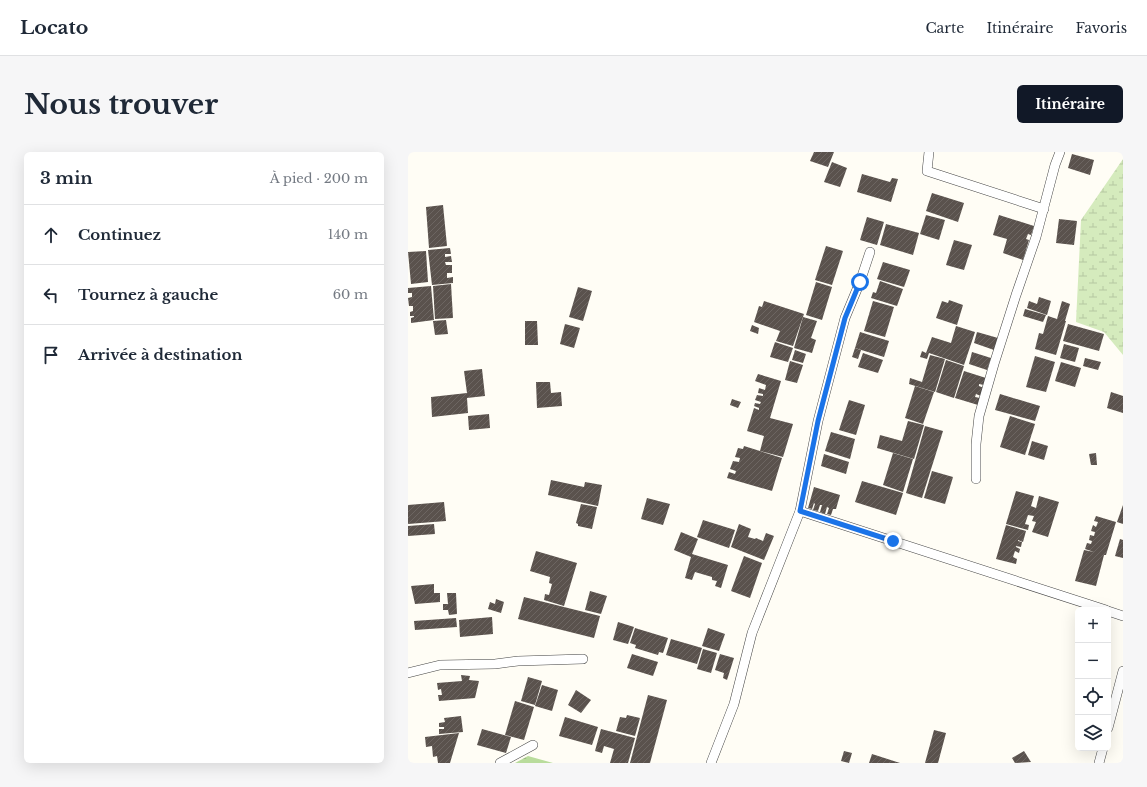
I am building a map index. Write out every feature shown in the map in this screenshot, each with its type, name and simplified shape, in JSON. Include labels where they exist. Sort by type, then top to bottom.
[{"type":"street","points":[[929,152],[927,171],[1044,209]]},
{"type":"street","points":[[976,479],[976,444],[979,416],[994,364],[1036,237],[1055,165],[1060,152]]},
{"type":"street","points":[[711,763],[734,704],[752,633],[800,511],[818,421],[845,318],[860,282],[870,252]]},
{"type":"street","points":[[800,511],[1098,607]]},
{"type":"street","points":[[1111,612],[1123,616]]},
{"type":"street","points":[[408,673],[440,665],[495,664],[518,661],[583,658]]},
{"type":"street","points":[[1111,717],[1123,671]]},
{"type":"street","points":[[500,763],[533,745]]},
{"type":"street","points":[[1099,763],[1102,751]]},
{"type":"green space","points":[[1123,159],[1123,355],[1104,332],[1076,322],[1081,220]]},
{"type":"green space","points":[[528,756],[553,763],[515,763]]},
{"type":"building","points":[[814,152],[834,152],[828,167],[810,161]]},
{"type":"building","points":[[1072,154],[1094,160],[1090,175],[1068,168]]},
{"type":"building","points":[[832,162],[847,168],[840,187],[824,182]]},
{"type":"building","points":[[862,174],[890,182],[892,178],[898,179],[891,202],[857,192]]},
{"type":"building","points":[[932,193],[964,203],[958,222],[926,211]]},
{"type":"building","points":[[443,205],[447,246],[429,248],[426,207]]},
{"type":"building","points":[[926,215],[945,220],[939,240],[920,234]]},
{"type":"building","points":[[999,215],[1034,226],[1031,235],[1028,234],[1026,239],[1029,240],[1023,260],[1003,253],[1007,239],[993,235]]},
{"type":"building","points":[[867,217],[884,222],[877,245],[860,240]]},
{"type":"building","points":[[1059,219],[1077,221],[1074,245],[1056,243]]},
{"type":"building","points":[[886,224],[919,233],[913,255],[880,245]]},
{"type":"building","points":[[954,240],[972,245],[964,270],[946,265]]},
{"type":"building","points":[[826,246],[843,251],[832,285],[815,280]]},
{"type":"building","points":[[450,248],[451,254],[445,254],[445,257],[451,256],[452,262],[445,262],[446,265],[452,265],[452,273],[447,273],[447,278],[453,277],[453,283],[432,285],[428,250]]},
{"type":"building","points":[[426,251],[428,282],[411,284],[408,252]]},
{"type":"building","points":[[883,262],[910,270],[904,287],[877,279]]},
{"type":"building","points":[[880,281],[903,289],[897,306],[871,298],[873,292],[876,293]]},
{"type":"building","points":[[816,282],[832,287],[822,320],[806,315]]},
{"type":"building","points":[[451,284],[453,318],[435,319],[433,286]]},
{"type":"building","points":[[431,286],[434,320],[411,323],[411,318],[414,316],[410,316],[410,312],[413,311],[413,306],[409,306],[408,298],[412,297],[412,293],[408,293],[408,288]]},
{"type":"building","points":[[578,287],[592,291],[583,321],[569,317]]},
{"type":"building","points":[[1039,297],[1051,301],[1047,315],[1027,308],[1029,301],[1037,304]]},
{"type":"building","points":[[949,300],[963,305],[957,325],[936,318],[942,301],[948,303]]},
{"type":"building","points":[[764,301],[804,314],[793,346],[776,341],[780,331],[754,322],[759,306],[762,307]]},
{"type":"building","points":[[873,301],[894,307],[885,337],[864,331]]},
{"type":"building","points":[[1062,301],[1070,304],[1056,355],[1035,349],[1039,333],[1043,334],[1048,316],[1057,319]]},
{"type":"building","points":[[1025,309],[1046,315],[1043,322],[1023,316]]},
{"type":"building","points":[[803,317],[817,321],[811,338],[816,340],[812,353],[794,348]]},
{"type":"building","points":[[446,320],[448,334],[435,335],[433,321]]},
{"type":"building","points":[[525,321],[537,321],[538,345],[525,345]]},
{"type":"building","points":[[565,324],[580,328],[574,348],[560,344]]},
{"type":"building","points":[[1068,324],[1104,334],[1099,351],[1063,341]]},
{"type":"building","points":[[752,325],[759,328],[758,334],[750,331]]},
{"type":"building","points":[[956,326],[975,332],[964,365],[929,353],[927,359],[920,357],[922,351],[926,353],[932,337],[951,343]]},
{"type":"building","points":[[860,332],[889,341],[884,357],[855,348]]},
{"type":"building","points":[[977,332],[998,338],[994,350],[974,343]]},
{"type":"building","points":[[775,342],[793,348],[788,362],[770,357]]},
{"type":"building","points":[[1064,344],[1079,348],[1075,362],[1060,358]]},
{"type":"building","points":[[855,348],[861,350],[858,359],[852,357]]},
{"type":"building","points":[[795,350],[806,354],[803,363],[792,360]]},
{"type":"building","points":[[972,352],[991,358],[987,370],[969,364]]},
{"type":"building","points":[[863,353],[883,360],[878,373],[858,367]]},
{"type":"building","points":[[930,355],[945,359],[935,392],[909,384],[910,378],[922,382]]},
{"type":"building","points":[[1035,356],[1055,362],[1046,392],[1026,387]]},
{"type":"building","points":[[1085,358],[1101,362],[1098,370],[1083,366]]},
{"type":"building","points":[[946,360],[964,366],[954,398],[936,392]]},
{"type":"building","points":[[790,361],[803,365],[797,383],[785,380]]},
{"type":"building","points":[[1061,362],[1081,368],[1075,387],[1055,381]]},
{"type":"building","points":[[482,369],[485,396],[467,398],[468,413],[432,417],[431,397],[467,393],[464,371]]},
{"type":"building","points":[[964,371],[986,378],[984,385],[979,384],[979,386],[984,388],[981,396],[976,394],[975,397],[980,398],[978,405],[955,398]]},
{"type":"building","points":[[758,374],[781,381],[770,418],[793,424],[783,457],[760,451],[764,436],[747,431],[754,408],[759,410],[759,408],[754,406],[755,403],[760,404],[761,402],[755,400],[757,395],[763,396],[763,394],[758,393],[759,388],[765,390],[766,385],[755,381]]},
{"type":"building","points":[[536,382],[550,382],[551,393],[561,392],[562,406],[537,408]]},
{"type":"building","points":[[915,386],[934,392],[923,424],[905,418]]},
{"type":"building","points":[[1111,392],[1123,396],[1123,413],[1107,408]]},
{"type":"building","points":[[1000,394],[1040,406],[1035,421],[995,410]]},
{"type":"building","points":[[732,399],[741,402],[738,408],[730,405]]},
{"type":"building","points":[[849,400],[865,405],[856,435],[839,430]]},
{"type":"building","points":[[489,414],[490,428],[469,430],[468,416]]},
{"type":"building","points":[[1010,416],[1035,424],[1025,455],[1000,447]]},
{"type":"building","points":[[908,421],[924,425],[914,459],[877,448],[880,435],[902,441]]},
{"type":"building","points":[[925,426],[943,431],[922,498],[906,493]]},
{"type":"building","points":[[831,432],[855,439],[850,459],[825,451]]},
{"type":"building","points":[[1032,441],[1048,446],[1044,460],[1028,455]]},
{"type":"building","points":[[744,446],[782,458],[772,491],[727,478],[729,472],[735,474],[736,471],[730,469],[733,461],[739,462],[740,458],[735,457],[738,448],[743,449]]},
{"type":"building","points":[[893,453],[913,459],[903,492],[883,485]]},
{"type":"building","points":[[1096,453],[1097,465],[1091,465],[1089,454]]},
{"type":"building","points":[[824,454],[849,462],[846,474],[821,466]]},
{"type":"building","points":[[932,471],[953,477],[945,504],[924,498]]},
{"type":"building","points":[[551,480],[584,487],[585,482],[602,485],[598,506],[548,495]]},
{"type":"building","points":[[862,481],[903,493],[896,515],[855,502]]},
{"type":"building","points":[[814,487],[840,495],[836,509],[833,509],[831,515],[827,514],[829,508],[827,507],[825,514],[820,512],[822,505],[820,505],[818,511],[813,510],[814,503],[812,509],[808,508]]},
{"type":"building","points":[[1016,491],[1034,496],[1031,506],[1036,508],[1039,496],[1059,502],[1048,537],[1032,532],[1036,522],[1032,521],[1034,516],[1028,515],[1025,524],[1029,525],[1028,530],[1006,524]]},
{"type":"building","points":[[647,498],[670,504],[663,525],[641,519]]},
{"type":"building","points":[[444,502],[446,521],[408,524],[408,505]]},
{"type":"building","points":[[581,504],[597,507],[592,529],[578,526],[576,523]]},
{"type":"building","points":[[1123,505],[1123,524],[1117,522]]},
{"type":"building","points":[[1096,516],[1116,522],[1106,555],[1104,555],[1096,586],[1075,581],[1084,550],[1094,552],[1085,549],[1087,543],[1091,544],[1092,541],[1089,540],[1090,535],[1094,536],[1095,532],[1091,531],[1093,525],[1096,527],[1098,522],[1094,521]]},
{"type":"building","points":[[703,520],[735,530],[729,548],[697,537]]},
{"type":"building","points":[[434,524],[435,534],[408,536],[408,526]]},
{"type":"building","points":[[739,524],[751,529],[748,537],[763,541],[766,533],[774,536],[764,560],[731,547]]},
{"type":"building","points":[[1006,525],[1026,531],[1023,542],[1018,540],[1022,542],[1021,547],[1016,546],[1020,549],[1019,553],[1015,551],[1013,557],[1017,559],[1016,564],[996,559]]},
{"type":"building","points":[[681,532],[698,539],[692,554],[728,565],[721,588],[715,586],[717,581],[712,580],[712,577],[695,572],[692,580],[685,578],[691,557],[674,550]]},
{"type":"building","points":[[1120,539],[1123,540],[1123,558],[1115,556]]},
{"type":"building","points":[[536,551],[577,563],[564,606],[544,600],[545,594],[549,595],[552,584],[549,583],[550,577],[530,571]]},
{"type":"building","points":[[744,556],[762,563],[750,598],[731,591]]},
{"type":"building","points":[[434,584],[434,593],[440,593],[440,602],[415,604],[411,586]]},
{"type":"building","points":[[590,591],[607,596],[601,614],[585,610]]},
{"type":"building","points":[[447,593],[456,593],[457,614],[449,615],[448,610],[443,610],[443,604],[448,604]]},
{"type":"building","points":[[524,597],[600,616],[594,638],[518,619]]},
{"type":"building","points":[[496,599],[504,602],[501,613],[488,609],[490,602],[495,604]]},
{"type":"building","points":[[492,617],[493,634],[460,637],[459,620]]},
{"type":"building","points":[[456,618],[457,627],[415,630],[414,621]]},
{"type":"building","points":[[618,622],[634,627],[628,644],[613,640]]},
{"type":"building","points":[[635,628],[668,638],[663,653],[659,652],[658,655],[635,648],[636,645],[630,643]]},
{"type":"building","points":[[708,628],[725,634],[719,651],[702,646]]},
{"type":"building","points":[[671,639],[702,648],[697,664],[666,655]]},
{"type":"building","points":[[703,649],[717,653],[711,673],[697,669]]},
{"type":"building","points":[[632,654],[658,662],[653,676],[627,668]]},
{"type":"building","points":[[720,654],[734,658],[727,680],[723,678],[724,673],[715,670]]},
{"type":"building","points":[[461,675],[470,676],[469,680],[479,681],[475,698],[439,701],[438,695],[442,695],[441,689],[438,690],[437,683],[462,681]]},
{"type":"building","points":[[528,677],[542,681],[535,705],[521,701]]},
{"type":"building","points":[[542,685],[558,690],[552,711],[535,706]]},
{"type":"building","points":[[576,690],[591,700],[581,713],[568,705]]},
{"type":"building","points":[[648,695],[667,700],[650,763],[630,763]]},
{"type":"building","points":[[515,701],[534,707],[524,740],[505,735]]},
{"type":"building","points":[[627,715],[640,718],[635,736],[616,731],[620,717],[626,718]]},
{"type":"building","points":[[461,716],[463,732],[439,734],[439,729],[444,729],[444,727],[439,727],[439,723],[445,722],[444,718]]},
{"type":"building","points":[[565,717],[598,727],[592,745],[559,736]]},
{"type":"building","points":[[482,729],[511,737],[506,753],[477,745]]},
{"type":"building","points":[[601,729],[635,738],[628,763],[610,763],[614,749],[604,746],[602,753],[595,751]]},
{"type":"building","points":[[934,730],[946,733],[938,763],[925,763]]},
{"type":"building","points":[[459,733],[450,763],[438,763],[437,756],[433,757],[432,746],[426,747],[425,737]]},
{"type":"building","points":[[844,751],[852,753],[849,763],[841,761]]},
{"type":"building","points":[[1024,751],[1031,762],[1015,763],[1012,758]]},
{"type":"building","points":[[872,754],[900,763],[869,763]]},
{"type":"route","points":[[860,282],[845,318],[818,421],[800,511],[893,541]]}]
